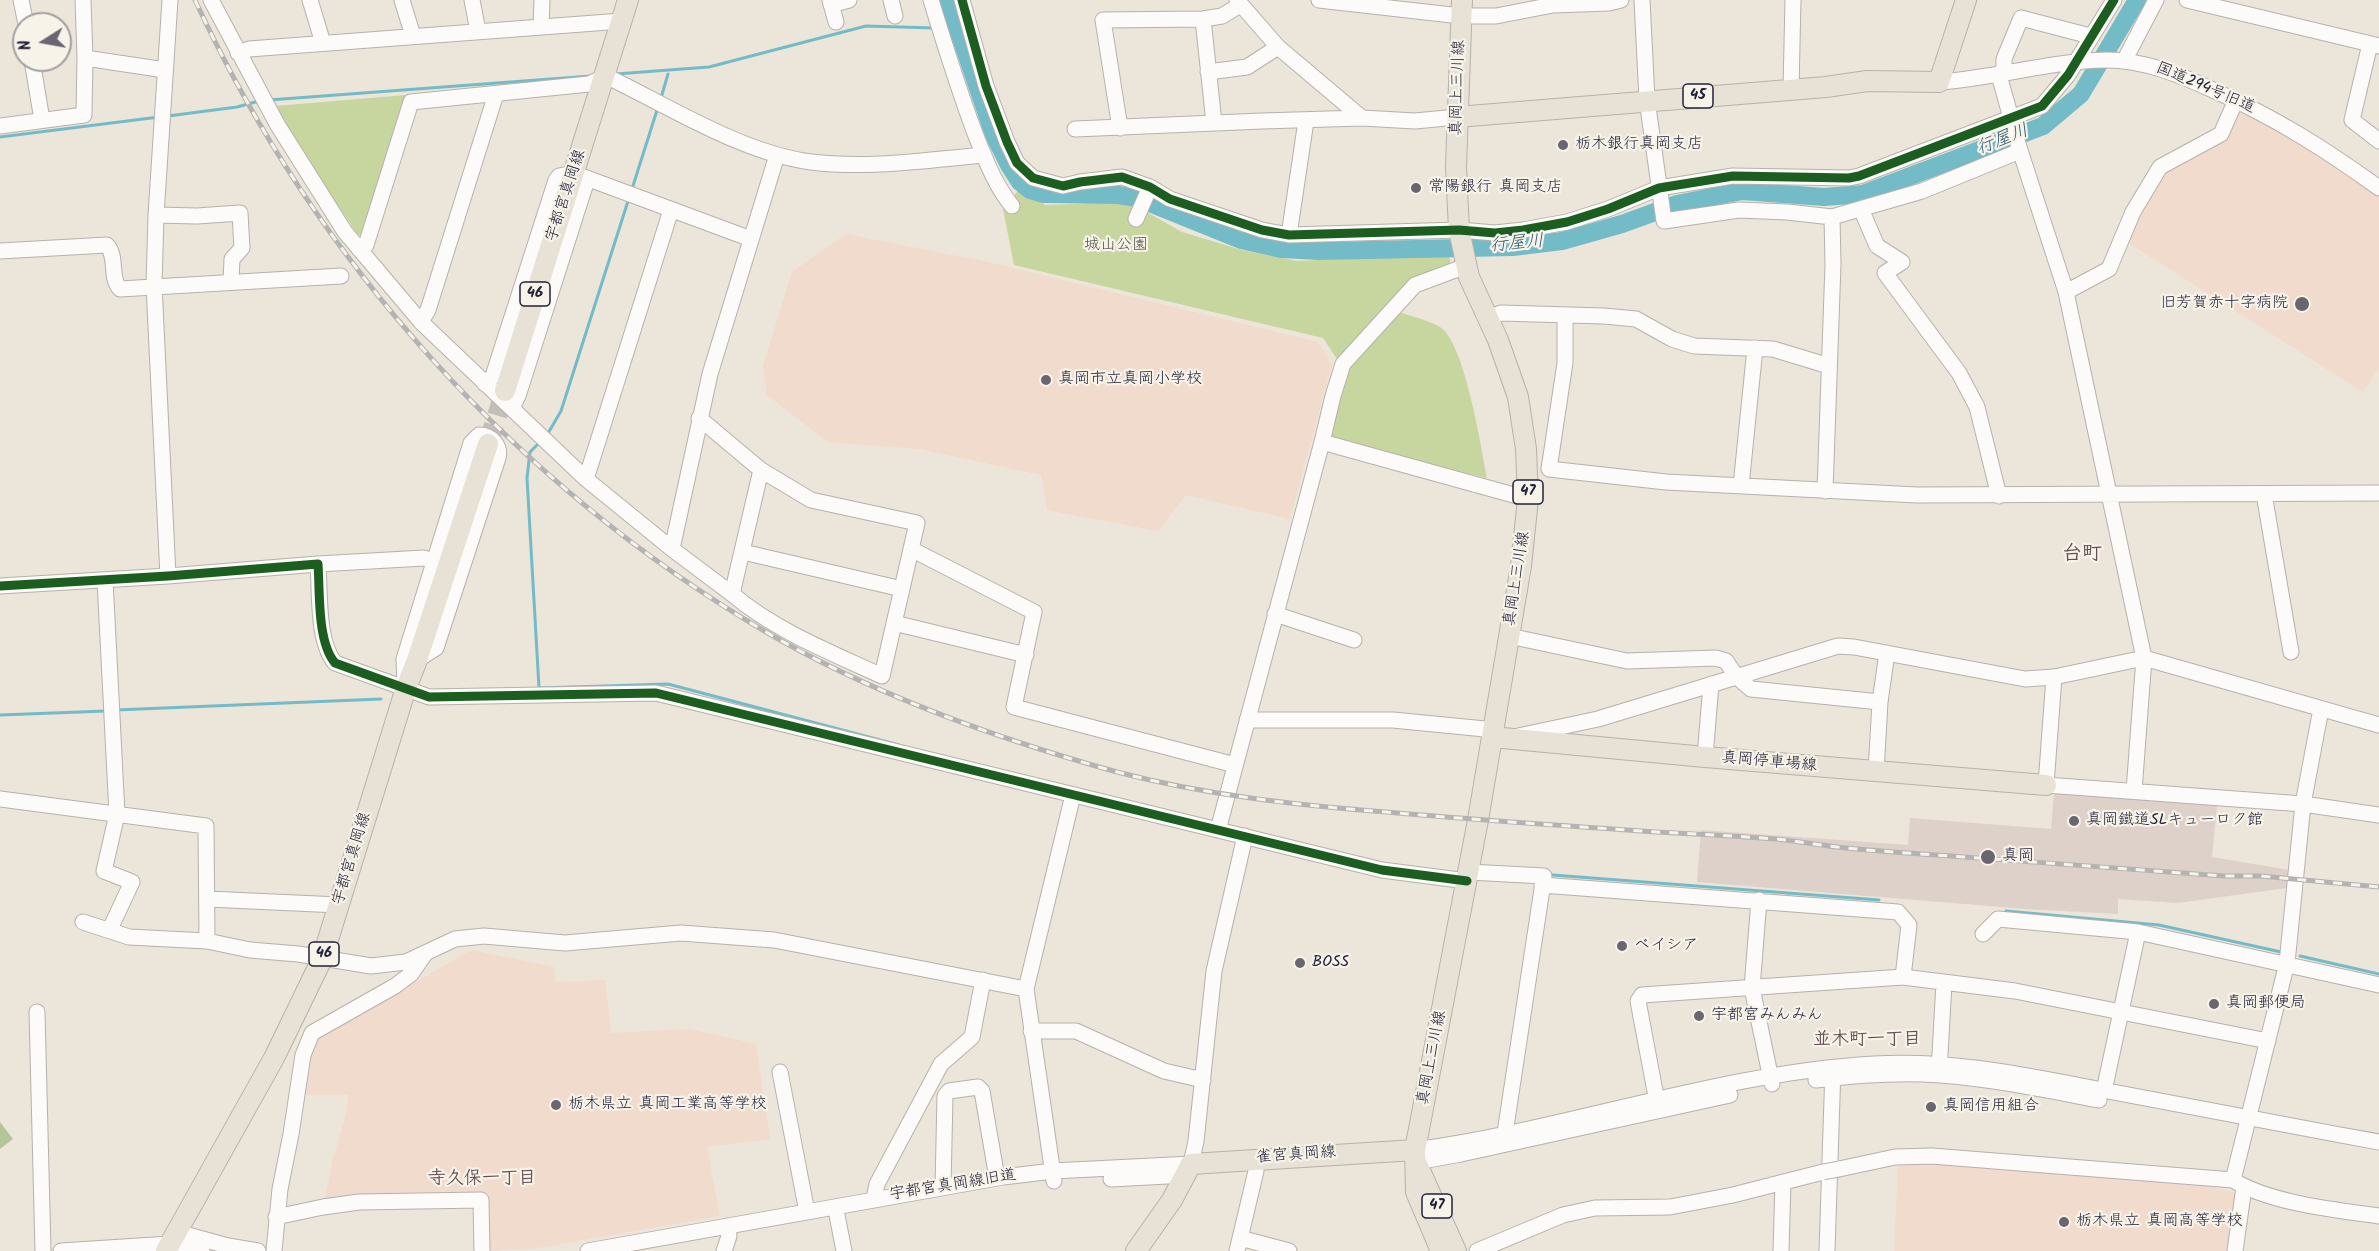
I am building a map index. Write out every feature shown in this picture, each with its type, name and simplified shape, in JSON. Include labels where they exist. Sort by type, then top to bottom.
[{"type":"main road","name":"宇都宮真岡線","points":[[508,399],[580,176],[628,0]]},
{"type":"main road","points":[[1939,82],[1966,0]]},
{"type":"main road","name":"真岡上三川線","points":[[1441,1251],[1416,1192],[1415,1156],[1468,877],[1525,538],[1528,499],[1526,449],[1518,397],[1462,247],[1456,189],[1462,8]]},
{"type":"main road","name":"45","points":[[1457,117],[1867,81],[1939,82]]},
{"type":"main road","name":"宇都宮真岡線","points":[[171,1243],[236,1122],[274,1058],[322,959],[406,688],[488,444]]},
{"type":"main road","name":"真岡停車場線","points":[[1492,737],[1705,758],[2046,785]]},
{"type":"main road","name":"雀宮真岡線","points":[[1188,1169],[1415,1156]]},
{"type":"main road","name":"雀宮真岡線","points":[[1188,1169],[1256,1171],[1415,1156]]},
{"type":"main road","name":"47","points":[[1415,1156],[1456,1251]]},
{"type":"main road","points":[[1136,1251],[1172,1200],[1188,1169]]},
{"type":"street","points":[[0,126],[84,115],[85,58],[82,0]]},
{"type":"street","points":[[168,576],[154,285],[156,215],[170,0]]},
{"type":"street","points":[[211,0],[296,156],[345,232],[421,322],[485,384],[508,399],[542,439],[586,479],[755,614],[812,644],[882,676],[917,523],[811,500],[761,470],[699,418]]},
{"type":"street","points":[[310,0],[323,43]]},
{"type":"street","points":[[402,0],[413,36]]},
{"type":"street","points":[[472,0],[478,31]]},
{"type":"street","points":[[541,27],[542,0]]},
{"type":"street","points":[[836,22],[831,2],[849,0]]},
{"type":"street","points":[[891,0],[895,15]]},
{"type":"street","points":[[931,0],[959,91],[984,155],[998,189],[1012,206]]},
{"type":"street","points":[[962,0],[986,86],[1007,142],[1017,163],[1033,178],[1063,186],[1122,177],[1150,187],[1170,199],[1262,230],[1289,235],[1462,247]]},
{"type":"street","points":[[1319,0],[1462,8],[1505,16],[1553,5],[1609,3],[1621,0]]},
{"type":"street","points":[[1642,0],[1647,100],[1664,221],[1739,210],[1832,217],[1922,191],[2020,149]]},
{"type":"street","points":[[1791,89],[1792,0]]},
{"type":"street","points":[[1218,830],[1343,364],[1416,285],[1462,247],[1495,233],[1548,227],[1660,190],[1733,176],[1849,178],[1859,176],[2011,120],[2042,106],[2079,62],[2090,36],[2114,0]]},
{"type":"street","points":[[2119,60],[2156,0]]},
{"type":"street","points":[[2187,0],[2374,45],[2352,120],[2379,141]]},
{"type":"street","points":[[1120,128],[1103,20],[1203,19],[1222,16],[1239,2],[1278,47],[1362,118]]},
{"type":"street","points":[[2090,36],[2021,18],[2004,59],[2004,68],[1999,75],[2011,120],[2066,292],[2144,658],[2134,791]]},
{"type":"street","points":[[1203,19],[1214,123]]},
{"type":"street","points":[[238,53],[249,49],[622,21]]},
{"type":"street","points":[[1209,72],[1247,67],[1278,47]]},
{"type":"street","points":[[85,58],[165,70]]},
{"type":"street","name":"国道294号旧道","points":[[1939,82],[2079,62],[2119,60],[2178,75],[2236,100],[2303,135],[2379,188]]},
{"type":"street","points":[[34,72],[42,120]]},
{"type":"street","points":[[359,249],[366,245],[411,102],[589,84],[606,76],[725,135],[777,155],[810,162],[846,165],[984,155]]},
{"type":"street","points":[[959,91],[986,86]]},
{"type":"street","points":[[421,322],[428,310],[496,94]]},
{"type":"street","points":[[2066,292],[2109,269],[2133,212],[2160,167],[2221,134],[2236,100]]},
{"type":"street","points":[[1075,129],[1362,118],[1415,121],[1457,117]]},
{"type":"street","points":[[1289,235],[1306,121]]},
{"type":"street","points":[[672,549],[710,374],[777,155]]},
{"type":"street","points":[[485,384],[493,376],[556,180],[565,174],[580,176],[751,239]]},
{"type":"street","points":[[1136,219],[1150,187]]},
{"type":"street","points":[[1861,208],[1877,246],[1902,262],[1886,273],[1959,373],[1977,407],[1999,496]]},
{"type":"street","points":[[586,479],[671,210]]},
{"type":"street","points":[[156,215],[196,216],[240,213],[242,248],[232,259],[231,281]]},
{"type":"street","points":[[1825,491],[1833,264],[1832,217]]},
{"type":"street","points":[[0,251],[107,245],[113,252],[115,283],[120,289],[154,285],[341,276]]},
{"type":"street","points":[[1488,318],[1501,313],[1636,319],[1672,339],[1694,346],[1773,349],[1829,366]]},
{"type":"street","points":[[1565,316],[1565,363],[1549,469],[1666,482],[1825,491],[1999,496],[2109,493],[2379,492]]},
{"type":"street","points":[[1740,486],[1755,348]]},
{"type":"street","points":[[406,688],[404,659],[433,561],[471,443],[479,435],[484,435],[497,444],[500,450],[498,458],[436,648],[417,660]]},
{"type":"street","points":[[1322,442],[1528,499]]},
{"type":"street","points":[[732,594],[761,470]]},
{"type":"street","points":[[2264,494],[2291,652]]},
{"type":"street","points":[[911,549],[1034,612],[1014,707],[1234,765]]},
{"type":"street","points":[[742,552],[902,589]]},
{"type":"street","points":[[0,586],[318,564],[424,558],[433,561]]},
{"type":"street","points":[[318,564],[323,636],[330,657],[335,663],[429,697],[656,693],[1382,870],[1468,877],[1544,876],[1505,1133]]},
{"type":"street","points":[[105,580],[117,814],[104,871],[132,882],[110,929]]},
{"type":"street","points":[[1275,614],[1354,640]]},
{"type":"street","points":[[894,623],[1026,655]]},
{"type":"street","points":[[1509,636],[1627,661],[1716,658],[1726,661],[1736,676],[1751,689],[1880,702]]},
{"type":"street","points":[[1512,739],[1598,719],[1838,646],[2025,679],[2054,676],[2144,658],[2379,725]]},
{"type":"street","points":[[1876,772],[1880,702],[1887,653]]},
{"type":"street","points":[[2054,676],[2046,785],[2303,804],[2379,815]]},
{"type":"street","points":[[1705,758],[1711,684]]},
{"type":"street","points":[[2235,1251],[2238,1183],[2248,1123],[2288,963],[2303,804],[2321,709]]},
{"type":"street","points":[[1247,720],[1418,721],[1485,729],[1492,737]]},
{"type":"street","points":[[1053,1176],[1026,989],[1073,795]]},
{"type":"street","points":[[0,799],[206,826],[207,941]]},
{"type":"street","points":[[1188,1169],[1196,1141],[1214,971],[1245,836]]},
{"type":"street","points":[[1542,885],[1898,912],[1909,925],[1903,977]]},
{"type":"street","points":[[208,899],[339,905]]},
{"type":"street","points":[[1759,900],[1752,988],[1771,1082]]},
{"type":"street","points":[[1983,934],[1998,919],[2138,932],[2378,981]]},
{"type":"street","points":[[83,921],[129,937],[207,941],[250,950],[298,954],[371,966],[406,962],[455,939],[484,936],[565,943],[681,933],[774,940],[1026,989]]},
{"type":"street","points":[[2104,1091],[2138,932]]},
{"type":"street","points":[[274,1251],[276,1217],[303,1055],[312,1033],[395,986],[411,974],[425,954]]},
{"type":"street","points":[[1658,1104],[1638,1001],[1642,995],[1903,977],[2004,989],[2268,1041]]},
{"type":"street","points":[[874,1199],[877,1184],[941,1064],[972,1037],[983,980]]},
{"type":"street","points":[[1939,1069],[1944,983]]},
{"type":"street","points":[[37,1012],[43,1251]]},
{"type":"street","points":[[1031,1031],[1076,1031],[1164,1071],[1203,1080]]},
{"type":"street","points":[[1415,1156],[1505,1133],[1771,1082],[1833,1072],[1880,1074],[1939,1069],[2011,1072],[2379,1151]]},
{"type":"street","points":[[1939,1069],[2248,1123],[2379,1142]]},
{"type":"street","points":[[780,1072],[807,1212]]},
{"type":"street","points":[[1827,1251],[1833,1072]]},
{"type":"street","points":[[943,1187],[945,1096],[949,1091],[978,1087],[982,1091],[997,1178]]},
{"type":"street","points":[[1415,1156],[1494,1147],[1658,1104]]},
{"type":"street","points":[[1477,1251],[1563,1215],[1595,1208],[1670,1207],[1733,1195],[1895,1157],[1932,1156],[2238,1183],[2290,1201],[2379,1216]]},
{"type":"street","name":"宇都宮真岡線旧道","points":[[727,1238],[807,1212],[997,1178],[1188,1169]]},
{"type":"street","points":[[1256,1171],[1239,1244],[1289,1251]]},
{"type":"street","name":"宇都宮真岡線旧道","points":[[727,1238],[837,1215],[1053,1176]]},
{"type":"street","points":[[1781,1251],[1784,1182]]},
{"type":"street","points":[[276,1217],[359,1202],[481,1200],[482,1251]]},
{"type":"street","points":[[837,1215],[843,1251]]},
{"type":"street","points":[[588,1251],[727,1238]]},
{"type":"street","points":[[646,1251],[727,1238]]},
{"type":"street","points":[[171,1243],[202,1251]]},
{"type":"street","points":[[61,1251],[171,1243],[228,1246],[258,1251]]},
{"type":"shaded area","name":"旧芳賀赤十字病院","points":[[2235,113],[2272,123],[2379,197],[2379,367],[2363,392],[2127,242],[2166,168]]},
{"type":"shaded area","name":"真岡市立真岡小学校","points":[[846,234],[988,262],[1318,342],[1332,365],[1290,519],[1186,495],[1158,531],[1047,510],[1041,475],[920,449],[828,442],[767,395],[763,366],[792,272]]},
{"type":"shaded area","points":[[2054,793],[2217,806],[2212,857],[2289,870],[2287,888],[2177,903],[2118,899],[2118,914],[2026,909],[1697,882],[1701,830],[1908,845],[1910,818],[2051,829]]},
{"type":"shaded area","name":"栃木県立 真岡工業高等学校","points":[[471,950],[554,967],[555,982],[605,980],[611,1033],[689,1029],[756,1044],[770,1139],[707,1147],[720,1216],[532,1249],[486,1251],[484,1195],[325,1200],[332,1162],[346,1115],[348,1095],[300,1095],[314,1041]]},
{"type":"shaded area","name":"栃木県立 真岡高等学校","points":[[1931,1162],[2201,1185],[2236,1193],[2229,1251],[1894,1251],[1898,1166]]},
{"type":"green space","points":[[406,95],[362,234],[358,235],[308,161],[275,106]]},
{"type":"green space","name":"城山公園","points":[[1021,187],[1045,205],[1116,203],[1134,205],[1182,232],[1242,250],[1297,261],[1449,254],[1451,265],[1415,279],[1339,362],[1323,338],[1014,265],[1003,209]]},
{"type":"green space","points":[[1396,311],[1440,327],[1449,337],[1457,353],[1471,397],[1487,478],[1334,441],[1329,435],[1338,397],[1350,369]]},
{"type":"green space","points":[[0,1122],[13,1139],[0,1149]]},
{"type":"waterway","name":"行屋川","points":[[948,0],[994,135],[1020,182],[1030,190],[1043,194],[1118,195],[1137,198],[1241,240],[1281,249],[1319,251],[1513,247],[1562,241],[1622,224],[1677,204],[1742,191],[1824,197],[1863,194],[2043,126],[2081,94],[2137,0]]},
{"type":"waterway","points":[[616,74],[709,67],[866,26],[934,28]]},
{"type":"waterway","points":[[943,28],[957,28]]},
{"type":"waterway","points":[[661,98],[668,74]]},
{"type":"waterway","points":[[269,100],[591,76]]},
{"type":"waterway","points":[[168,116],[237,107],[259,101]]},
{"type":"waterway","points":[[632,189],[658,107]]},
{"type":"waterway","points":[[0,137],[159,117]]},
{"type":"waterway","points":[[547,435],[561,411],[629,198]]},
{"type":"waterway","points":[[539,688],[527,478],[530,452],[540,442]]},
{"type":"waterway","points":[[539,688],[668,684],[899,745]]},
{"type":"waterway","points":[[116,710],[381,699]]},
{"type":"waterway","points":[[0,715],[106,711]]},
{"type":"waterway","points":[[1553,875],[1879,900]]},
{"type":"waterway","points":[[2006,911],[2159,925],[2281,952]]},
{"type":"waterway","points":[[2300,956],[2379,974]]},
{"type":"tunnel","points":[[488,444],[505,391]]},
{"type":"railway","points":[[195,0],[244,96],[300,189],[363,276],[432,359],[507,437],[588,508],[675,573],[766,632],[892,695],[982,730],[1117,772],[1183,787],[1284,802],[1488,820],[1776,839],[1875,851],[2224,876],[2261,876],[2379,887]]},
{"type":"cycle path","points":[[962,0],[986,86],[1007,142],[1017,163],[1033,178],[1063,186],[1122,177],[1150,187],[1170,199],[1262,230],[1289,235],[1459,230],[1495,233],[1567,222],[1608,209],[1659,188],[1733,176],[1849,178],[1859,176],[2042,106],[2068,75],[2114,0]]},
{"type":"cycle path","points":[[0,586],[318,564],[322,630],[329,654],[335,663],[429,697],[656,693],[1382,870],[1467,881]]},
{"type":"place","name":"栃木銀行真岡支店","points":[[1563,145]]},
{"type":"place","name":"常陽銀行 真岡支店","points":[[1416,188]]},
{"type":"place","name":"旧芳賀赤十字病院","points":[[2302,304]]},
{"type":"place","name":"真岡市立真岡小学校","points":[[1046,380]]},
{"type":"place","name":"真岡鐵道SLキューロク館","points":[[2074,821]]},
{"type":"place","name":"真岡","points":[[1988,857]]},
{"type":"place","name":"ベイシア","points":[[1622,946]]},
{"type":"place","name":"BOSS","points":[[1300,963]]},
{"type":"place","name":"真岡郵便局","points":[[2214,1004]]},
{"type":"place","name":"宇都宮みんみん","points":[[1699,1016]]},
{"type":"place","name":"栃木県立 真岡工業高等学校","points":[[556,1105]]},
{"type":"place","name":"真岡信用組合","points":[[1931,1107]]},
{"type":"place","name":"栃木県立 真岡高等学校","points":[[2064,1222]]},
{"type":"district","name":"台町","points":[[2082,556]]},
{"type":"district","name":"並木町一丁目","points":[[1867,1041]]},
{"type":"district","name":"寺久保一丁目","points":[[482,1180]]}]
